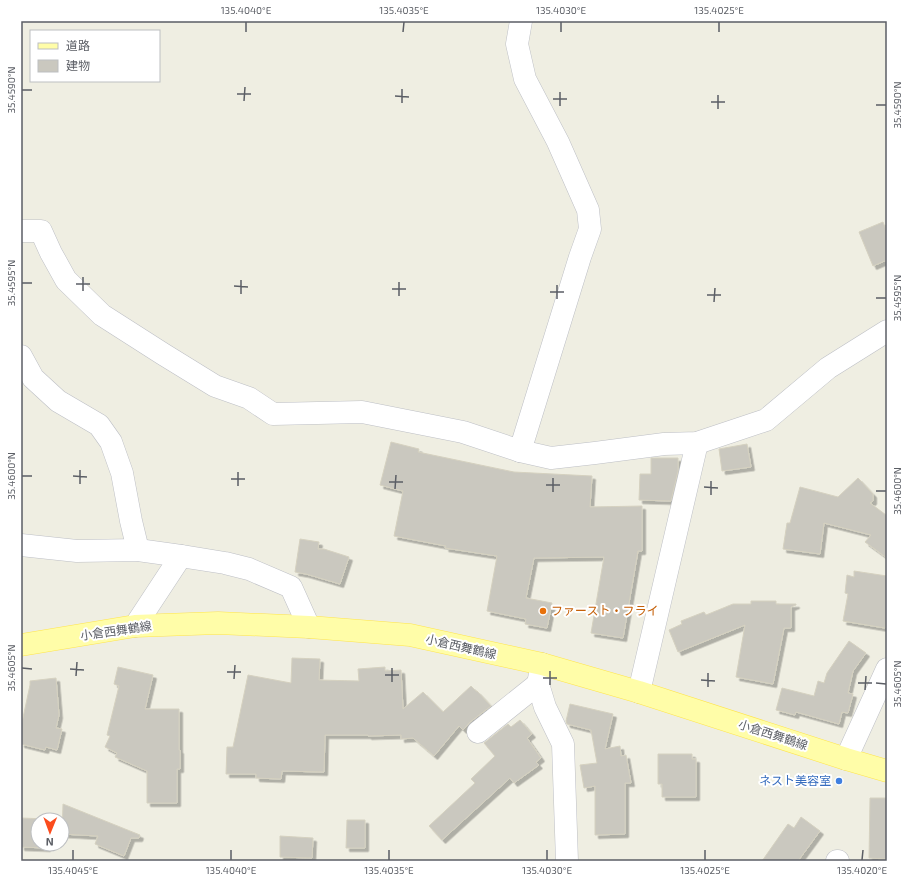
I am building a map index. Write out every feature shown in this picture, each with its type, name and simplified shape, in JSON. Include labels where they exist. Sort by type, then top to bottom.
[{"type":"main road","name":"小倉西舞鶴線","points":[[21,646],[134,626],[218,623],[309,627],[410,635],[540,674],[639,692],[887,772]]},
{"type":"street","points":[[520,451],[590,229],[588,210],[558,142],[525,79],[517,44],[521,21]]},
{"type":"street","points":[[21,232],[41,231],[66,280],[102,315],[215,386],[249,398],[273,414],[362,412],[463,432],[520,451],[551,458],[664,444],[697,443],[766,420],[828,368],[887,331]]},
{"type":"street","points":[[21,356],[33,378],[58,401],[99,425],[111,442],[122,473],[138,550]]},
{"type":"street","points":[[639,692],[697,443]]},
{"type":"street","points":[[21,545],[77,551],[138,550],[225,563],[249,569],[291,587],[309,627]]},
{"type":"street","points":[[134,626],[181,556]]},
{"type":"street","points":[[846,759],[887,669]]},
{"type":"street","points":[[478,732],[540,674]]},
{"type":"street","points":[[540,674],[545,707],[563,744],[567,861]]},
{"type":"building","points":[[883,222],[887,232],[887,260],[873,266],[859,232]]},
{"type":"building","points":[[391,442],[419,449],[418,452],[514,472],[592,476],[590,507],[642,506],[642,551],[638,551],[623,638],[591,633],[604,557],[534,558],[526,598],[552,603],[547,628],[525,624],[526,619],[487,611],[497,556],[445,548],[446,546],[394,536],[403,491],[380,485]]},
{"type":"building","points":[[747,444],[751,467],[722,471],[719,449]]},
{"type":"building","points":[[651,458],[678,458],[678,471],[671,501],[639,500],[640,474],[651,474]]},
{"type":"building","points":[[858,478],[873,494],[873,501],[870,503],[887,515],[887,558],[865,542],[871,535],[824,523],[820,554],[783,549],[787,523],[790,523],[800,487],[838,497]]},
{"type":"building","points":[[300,539],[319,542],[318,549],[324,549],[349,557],[340,584],[295,572]]},
{"type":"building","points":[[854,571],[887,576],[887,616],[885,628],[843,621],[848,594],[845,593],[847,575],[854,577]]},
{"type":"building","points":[[751,601],[776,601],[776,604],[796,604],[791,607],[791,628],[784,628],[773,684],[736,677],[745,625],[678,652],[669,630],[682,624],[681,621],[704,612],[706,615],[733,604],[751,604]]},
{"type":"building","points":[[849,641],[866,653],[853,671],[848,693],[853,694],[848,713],[842,712],[839,724],[796,712],[795,715],[776,710],[782,688],[814,696],[818,681],[824,683],[827,673]]},
{"type":"building","points":[[292,658],[320,659],[319,680],[359,681],[358,669],[385,667],[385,671],[401,670],[403,709],[423,692],[443,712],[471,686],[491,706],[470,722],[463,730],[459,726],[434,756],[413,738],[401,739],[401,735],[325,735],[324,772],[282,771],[281,779],[256,778],[256,774],[226,774],[227,747],[233,747],[248,675],[291,683]]},
{"type":"building","points":[[118,667],[153,675],[145,709],[179,709],[180,769],[177,769],[177,803],[147,803],[147,771],[115,757],[117,753],[105,747],[110,736],[107,735],[119,686],[114,684]]},
{"type":"building","points":[[56,678],[59,715],[56,728],[62,729],[57,750],[46,747],[45,750],[21,744],[21,727],[30,681]]},
{"type":"building","points":[[570,704],[613,714],[605,749],[620,746],[621,756],[626,755],[631,783],[625,783],[625,834],[595,835],[595,786],[584,788],[580,765],[597,763],[591,730],[567,724],[566,721]]},
{"type":"building","points":[[520,720],[532,734],[527,738],[541,758],[536,762],[539,765],[514,783],[510,778],[442,840],[429,826],[475,783],[471,779],[495,756],[484,743],[508,724],[511,727]]},
{"type":"building","points":[[658,754],[692,754],[692,759],[696,759],[696,797],[662,797],[662,784],[658,784]]},
{"type":"building","points":[[870,798],[887,798],[887,859],[869,858]]},
{"type":"building","points":[[63,804],[140,835],[139,838],[131,838],[124,856],[95,844],[98,836],[70,834],[70,812],[63,812]]},
{"type":"building","points":[[801,817],[820,831],[798,861],[762,861],[788,824],[794,828]]},
{"type":"building","points":[[21,818],[30,818],[30,847],[21,847]]},
{"type":"building","points":[[347,820],[365,820],[365,848],[346,848]]},
{"type":"building","points":[[280,836],[313,838],[312,858],[280,857]]},
{"type":"place","name":"ファースト・フライ","points":[[543,611]]},
{"type":"place","name":"ネスト美容室","points":[[839,781]]}]
